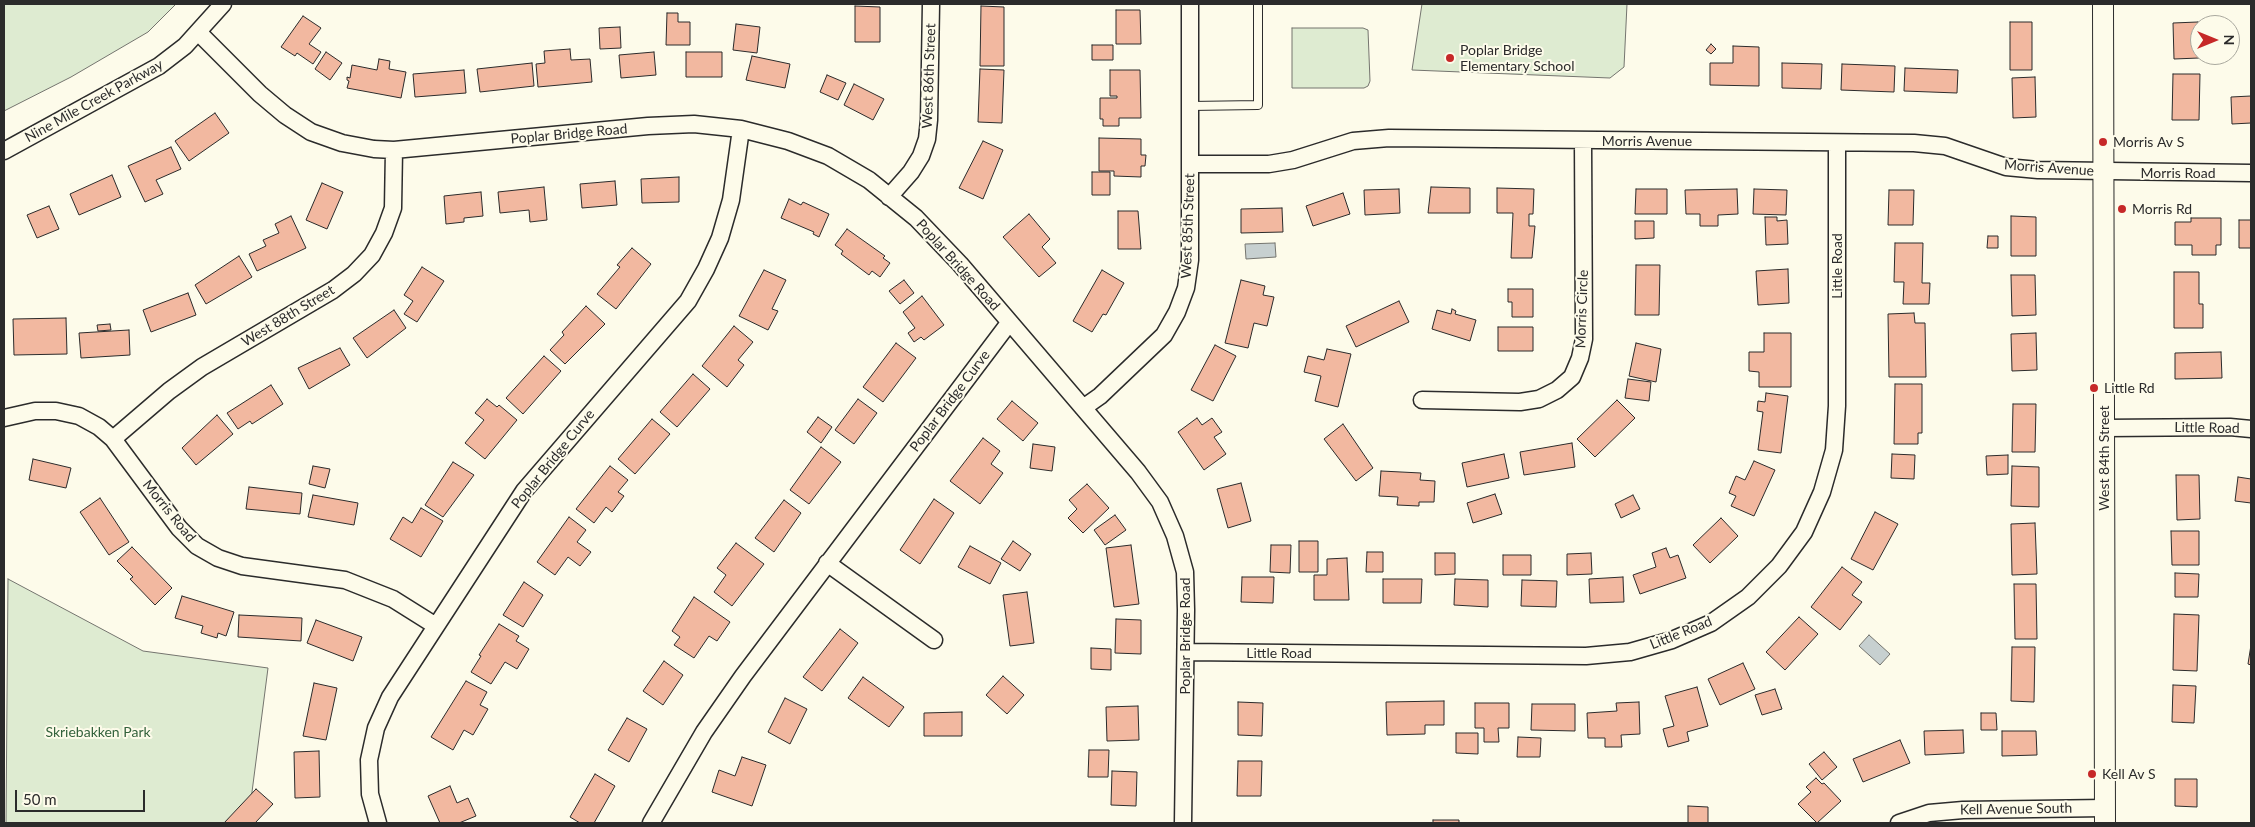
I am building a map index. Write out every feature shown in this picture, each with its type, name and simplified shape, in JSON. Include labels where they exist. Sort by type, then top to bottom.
[{"type":"street","name":"Nine Mile Creek Parkway","points":[[4,151],[159,66],[185,46],[223,4]]},
{"type":"street","name":"West 86th Street","points":[[890,197],[911,172],[921,156],[927,138],[931,4]]},
{"type":"street","name":"West 85th Street","points":[[1083,408],[1100,396],[1164,335],[1177,312],[1186,288],[1190,260],[1190,4]]},
{"type":"street","name":"West 84th Street","points":[[2103,4],[2105,172],[2105,816]]},
{"type":"street","name":"Poplar Bridge Road","points":[[198,32],[260,94],[285,115],[311,132],[342,143],[374,150],[394,150],[648,126],[694,124],[740,129],[788,141],[828,156],[869,180],[916,218],[960,264],[1083,408],[1160,502],[1175,536],[1185,572],[1186,652],[1183,823]]},
{"type":"street","name":"Poplar Bridge Curve","points":[[378,823],[370,794],[369,760],[376,728],[390,697],[524,491],[688,300],[706,269],[720,238],[731,200],[740,129]]},
{"type":"street","name":"Morris Avenue","points":[[1190,164],[1270,164],[1353,141],[1389,138],[1914,143],[1945,146],[2006,167],[2105,172]]},
{"type":"street","name":"Morris Circle","points":[[1422,400],[1530,401],[1540,399],[1557,390],[1572,377],[1580,358],[1584,339],[1583,141]]},
{"type":"street","name":"Little Road","points":[[1186,652],[1586,656],[1630,652],[1672,640],[1711,623],[1748,598],[1779,566],[1804,532],[1822,492],[1834,450],[1837,406],[1837,143]]},
{"type":"street","name":"West 88th Street","points":[[113,439],[169,391],[202,367],[333,290],[354,274],[372,255],[384,233],[393,208],[394,150]]},
{"type":"street","name":"Morris Road","points":[[2105,172],[2251,173]]},
{"type":"street","name":"Poplar Bridge Curve","points":[[651,823],[704,732],[827,563],[1009,323]]},
{"type":"street","name":"Morris Road","points":[[4,418],[35,411],[56,410],[79,416],[99,427],[113,439],[180,528],[197,546],[218,558],[242,566],[346,580],[393,599],[436,626]]},
{"type":"street","name":"Little Road","points":[[2104,428],[2230,427],[2251,429]]},
{"type":"street","points":[[827,563],[934,640]]},
{"type":"street","name":"Kell Avenue South","points":[[1899,823],[1929,813],[1963,810],[2105,816]]},
{"type":"lane","points":[[1190,106],[1258,105],[1258,4]]},
{"type":"green space","points":[[4,4],[176,4],[148,32],[71,77],[4,111]]},
{"type":"green space","points":[[1422,4],[1627,4],[1624,67],[1610,78],[1412,70]]},
{"type":"green space","points":[[1292,28],[1363,28],[1368,30],[1370,81],[1368,86],[1364,88],[1292,88]]},
{"type":"green space","name":"Skriebakken Park","points":[[8,579],[143,651],[268,668],[248,823],[6,823]]},
{"type":"shaded area","points":[[1275,243],[1276,257],[1246,259],[1245,244]]},
{"type":"shaded area","points":[[1869,635],[1890,654],[1880,665],[1859,646]]},
{"type":"building","points":[[855,6],[880,7],[880,42],[855,42]]},
{"type":"building","points":[[981,6],[1004,7],[1004,66],[980,66]]},
{"type":"building","points":[[1116,10],[1140,10],[1141,44],[1116,44]]},
{"type":"building","points":[[667,13],[678,13],[678,22],[690,22],[690,45],[666,45]]},
{"type":"building","points":[[303,16],[321,28],[309,44],[321,52],[313,64],[297,53],[295,56],[281,47]]},
{"type":"building","points":[[2010,22],[2032,22],[2032,70],[2010,70]]},
{"type":"building","points":[[2190,22],[2190,58],[2174,59],[2173,23]]},
{"type":"building","points":[[736,24],[760,27],[757,53],[733,50]]},
{"type":"building","points":[[620,27],[621,48],[600,49],[599,28]]},
{"type":"building","points":[[1711,44],[1716,49],[1711,54],[1706,50]]},
{"type":"building","points":[[1092,45],[1113,45],[1113,60],[1092,60]]},
{"type":"building","points":[[1733,46],[1759,47],[1759,86],[1710,85],[1710,63],[1733,63]]},
{"type":"building","points":[[570,49],[571,60],[590,59],[592,82],[538,87],[536,64],[545,63],[544,51]]},
{"type":"building","points":[[326,52],[342,63],[330,80],[315,69]]},
{"type":"building","points":[[654,52],[656,75],[621,78],[619,55]]},
{"type":"building","points":[[686,52],[722,52],[722,77],[686,77]]},
{"type":"building","points":[[752,56],[790,64],[785,88],[746,80]]},
{"type":"building","points":[[379,59],[390,61],[389,69],[406,72],[401,98],[347,88],[349,81],[347,77],[350,78],[352,65],[377,70]]},
{"type":"building","points":[[532,63],[534,86],[480,92],[477,69]]},
{"type":"building","points":[[1782,63],[1822,64],[1821,89],[1782,88]]},
{"type":"building","points":[[1842,64],[1895,66],[1894,92],[1841,90]]},
{"type":"building","points":[[1905,68],[1958,70],[1957,93],[1904,91]]},
{"type":"building","points":[[980,69],[1004,70],[1002,123],[978,122]]},
{"type":"building","points":[[464,70],[466,93],[415,97],[413,74]]},
{"type":"building","points":[[1110,70],[1140,70],[1141,118],[1119,118],[1119,126],[1103,126],[1103,119],[1100,119],[1100,98],[1117,98],[1117,96],[1110,96]]},
{"type":"building","points":[[2173,74],[2200,74],[2199,120],[2172,120]]},
{"type":"building","points":[[827,75],[846,83],[838,100],[820,92]]},
{"type":"building","points":[[2035,77],[2036,117],[2013,118],[2012,78]]},
{"type":"building","points":[[854,84],[884,99],[873,120],[844,105]]},
{"type":"building","points":[[2251,96],[2251,123],[2232,124],[2231,97]]},
{"type":"building","points":[[215,113],[229,133],[189,161],[175,141]]},
{"type":"building","points":[[1099,138],[1141,139],[1141,155],[1146,155],[1145,166],[1141,166],[1141,177],[1114,176],[1114,171],[1099,171]]},
{"type":"building","points":[[983,141],[1003,150],[983,199],[959,188]]},
{"type":"building","points":[[171,147],[181,169],[156,180],[163,194],[145,202],[128,166]]},
{"type":"building","points":[[1092,172],[1110,172],[1110,195],[1092,195]]},
{"type":"building","points":[[112,175],[121,197],[79,215],[70,194]]},
{"type":"building","points":[[679,177],[679,202],[642,203],[641,179]]},
{"type":"building","points":[[615,181],[617,205],[582,208],[580,184]]},
{"type":"building","points":[[322,183],[343,192],[327,229],[306,220]]},
{"type":"building","points":[[544,187],[547,220],[530,222],[529,210],[500,213],[498,192]]},
{"type":"building","points":[[1431,187],[1470,188],[1470,213],[1428,213]]},
{"type":"building","points":[[1497,188],[1534,189],[1533,214],[1529,214],[1529,226],[1535,226],[1532,258],[1511,258],[1513,213],[1497,213]]},
{"type":"building","points":[[1399,189],[1400,213],[1365,215],[1364,190]]},
{"type":"building","points":[[1636,189],[1667,189],[1667,214],[1635,214]]},
{"type":"building","points":[[1737,189],[1738,214],[1718,215],[1718,226],[1700,226],[1700,214],[1686,214],[1685,190]]},
{"type":"building","points":[[1754,189],[1787,190],[1786,215],[1753,214]]},
{"type":"building","points":[[1889,190],[1914,190],[1913,225],[1888,225]]},
{"type":"building","points":[[481,192],[483,216],[464,218],[464,222],[446,224],[444,196]]},
{"type":"building","points":[[1343,193],[1350,214],[1313,226],[1306,206]]},
{"type":"building","points":[[789,199],[801,205],[803,202],[829,214],[819,237],[813,234],[814,232],[781,218]]},
{"type":"building","points":[[49,206],[59,229],[37,238],[27,215]]},
{"type":"building","points":[[1282,208],[1283,232],[1241,233],[1241,209]]},
{"type":"building","points":[[1118,211],[1138,211],[1141,249],[1118,249]]},
{"type":"building","points":[[1029,214],[1050,239],[1042,247],[1056,263],[1039,277],[1003,237]]},
{"type":"building","points":[[291,216],[306,248],[257,271],[249,254],[266,246],[263,240],[279,233],[275,224]]},
{"type":"building","points":[[2011,216],[2036,217],[2036,256],[2011,256]]},
{"type":"building","points":[[1765,217],[1777,217],[1777,221],[1787,220],[1788,244],[1766,245]]},
{"type":"building","points":[[2191,218],[2221,218],[2221,245],[2216,245],[2216,255],[2192,255],[2192,245],[2175,245],[2175,222],[2191,222]]},
{"type":"building","points":[[2239,220],[2251,220],[2251,248],[2239,248]]},
{"type":"building","points":[[1635,221],[1654,221],[1654,238],[1635,239]]},
{"type":"building","points":[[847,229],[885,256],[883,258],[890,263],[880,277],[872,271],[869,275],[841,254],[843,251],[835,245]]},
{"type":"building","points":[[1988,236],[1998,236],[1998,248],[1987,248]]},
{"type":"building","points":[[1895,243],[1923,243],[1922,283],[1930,283],[1929,304],[1903,304],[1904,282],[1894,282]]},
{"type":"building","points":[[632,248],[651,264],[616,309],[597,294],[620,267],[617,265]]},
{"type":"building","points":[[239,256],[252,277],[206,304],[195,285]]},
{"type":"building","points":[[1636,265],[1660,265],[1659,315],[1635,315]]},
{"type":"building","points":[[422,267],[444,281],[417,322],[404,314],[413,301],[404,295]]},
{"type":"building","points":[[1788,269],[1789,303],[1758,305],[1756,271]]},
{"type":"building","points":[[764,270],[786,280],[772,309],[778,311],[768,330],[739,316]]},
{"type":"building","points":[[1102,270],[1124,283],[1106,315],[1103,314],[1092,332],[1073,321]]},
{"type":"building","points":[[2174,272],[2199,272],[2199,304],[2203,304],[2203,328],[2174,328]]},
{"type":"building","points":[[2011,275],[2035,275],[2036,315],[2012,316]]},
{"type":"building","points":[[904,280],[914,293],[900,304],[889,291]]},
{"type":"building","points":[[1241,280],[1265,286],[1263,295],[1274,297],[1267,326],[1254,323],[1248,348],[1225,343]]},
{"type":"building","points":[[1508,289],[1533,289],[1533,317],[1512,317],[1512,302],[1508,302]]},
{"type":"building","points":[[188,293],[196,315],[151,332],[143,310]]},
{"type":"building","points":[[922,296],[944,325],[924,340],[921,337],[914,342],[908,333],[915,328],[903,312]]},
{"type":"building","points":[[1399,301],[1409,322],[1356,347],[1346,326]]},
{"type":"building","points":[[586,306],[605,324],[565,364],[550,350],[564,335],[562,332]]},
{"type":"building","points":[[1452,309],[1456,311],[1455,314],[1476,320],[1470,341],[1432,329],[1437,310],[1451,314]]},
{"type":"building","points":[[394,310],[406,328],[367,358],[353,338]]},
{"type":"building","points":[[1914,313],[1915,323],[1925,323],[1926,377],[1889,377],[1888,314]]},
{"type":"building","points":[[66,318],[67,354],[14,355],[13,319]]},
{"type":"building","points":[[110,324],[111,330],[98,331],[97,325]]},
{"type":"building","points":[[734,326],[753,342],[738,360],[744,365],[727,387],[702,366]]},
{"type":"building","points":[[1498,327],[1533,327],[1533,351],[1498,351]]},
{"type":"building","points":[[129,330],[130,355],[81,358],[79,333]]},
{"type":"building","points":[[1764,333],[1791,333],[1791,387],[1759,387],[1759,372],[1749,371],[1749,352],[1764,352]]},
{"type":"building","points":[[2036,333],[2037,370],[2012,371],[2011,334]]},
{"type":"building","points":[[896,343],[916,358],[883,402],[863,387]]},
{"type":"building","points":[[1636,343],[1661,349],[1656,382],[1629,376]]},
{"type":"building","points":[[1215,345],[1236,356],[1213,401],[1191,390]]},
{"type":"building","points":[[340,348],[350,365],[309,389],[298,368]]},
{"type":"building","points":[[1327,349],[1351,354],[1338,407],[1315,401],[1321,376],[1304,372],[1308,356],[1324,360]]},
{"type":"building","points":[[2221,352],[2222,378],[2175,379],[2175,353]]},
{"type":"building","points":[[544,356],[561,371],[523,414],[506,398]]},
{"type":"building","points":[[693,374],[710,389],[677,427],[660,412]]},
{"type":"building","points":[[1628,379],[1651,382],[1649,401],[1625,398]]},
{"type":"building","points":[[1895,384],[1922,384],[1922,433],[1918,433],[1918,444],[1894,444]]},
{"type":"building","points":[[271,385],[283,404],[252,424],[250,421],[238,429],[227,413]]},
{"type":"building","points":[[1766,393],[1788,396],[1781,453],[1758,450],[1763,412],[1757,411],[1758,401],[1765,402]]},
{"type":"building","points":[[487,399],[497,407],[499,405],[517,420],[485,459],[465,443],[484,420],[475,413]]},
{"type":"building","points":[[858,399],[877,413],[854,444],[835,430]]},
{"type":"building","points":[[1617,400],[1635,418],[1595,457],[1577,439]]},
{"type":"building","points":[[1012,401],[1038,423],[1023,441],[997,419]]},
{"type":"building","points":[[2013,404],[2036,404],[2035,452],[2012,452]]},
{"type":"building","points":[[217,415],[233,434],[196,465],[182,448]]},
{"type":"building","points":[[818,417],[832,427],[821,443],[807,432]]},
{"type":"building","points":[[1197,418],[1202,425],[1212,418],[1222,432],[1214,437],[1226,454],[1204,470],[1178,432]]},
{"type":"building","points":[[652,419],[670,434],[635,474],[618,459]]},
{"type":"building","points":[[1343,424],[1373,468],[1356,481],[1324,439]]},
{"type":"building","points":[[983,438],[1000,451],[991,464],[1003,473],[980,504],[950,481]]},
{"type":"building","points":[[1572,443],[1575,467],[1524,475],[1520,452]]},
{"type":"building","points":[[1033,444],[1055,447],[1052,471],[1030,468]]},
{"type":"building","points":[[821,447],[841,462],[809,504],[790,490]]},
{"type":"building","points":[[1504,454],[1509,478],[1467,487],[1462,463]]},
{"type":"building","points":[[1892,454],[1915,455],[1914,479],[1891,478]]},
{"type":"building","points":[[2008,455],[2008,474],[1987,475],[1986,456]]},
{"type":"building","points":[[33,459],[71,468],[66,488],[29,480]]},
{"type":"building","points":[[1754,461],[1775,470],[1754,516],[1731,506],[1736,496],[1729,493],[1736,476],[1745,480]]},
{"type":"building","points":[[453,462],[474,475],[443,517],[425,505]]},
{"type":"building","points":[[313,466],[330,469],[325,488],[309,484]]},
{"type":"building","points":[[610,466],[628,480],[618,492],[624,496],[612,512],[606,507],[594,523],[576,509]]},
{"type":"building","points":[[2012,466],[2039,467],[2039,507],[2011,506]]},
{"type":"building","points":[[1381,471],[1421,473],[1420,480],[1435,481],[1434,502],[1419,502],[1419,506],[1397,505],[1398,497],[1379,496]]},
{"type":"building","points":[[2176,475],[2199,475],[2200,519],[2177,520]]},
{"type":"building","points":[[2238,477],[2251,479],[2251,503],[2235,501]]},
{"type":"building","points":[[1241,483],[1251,521],[1228,528],[1217,489]]},
{"type":"building","points":[[1087,484],[1109,508],[1083,533],[1068,518],[1077,509],[1069,500]]},
{"type":"building","points":[[249,487],[302,493],[300,514],[246,509]]},
{"type":"building","points":[[1495,494],[1502,514],[1473,523],[1467,503]]},
{"type":"building","points":[[313,495],[358,503],[354,525],[308,517]]},
{"type":"building","points":[[1633,495],[1640,509],[1621,518],[1615,504]]},
{"type":"building","points":[[100,498],[129,542],[109,555],[80,512]]},
{"type":"building","points":[[934,499],[954,513],[920,564],[900,550]]},
{"type":"building","points":[[784,500],[801,513],[774,552],[755,538]]},
{"type":"building","points":[[421,508],[443,521],[421,557],[390,539],[403,517],[412,523]]},
{"type":"building","points":[[1875,512],[1898,524],[1873,570],[1851,559]]},
{"type":"building","points":[[1115,515],[1126,530],[1105,545],[1094,530]]},
{"type":"building","points":[[569,517],[586,530],[577,542],[591,552],[580,566],[568,557],[555,575],[537,562]]},
{"type":"building","points":[[1721,518],[1738,536],[1710,563],[1693,545]]},
{"type":"building","points":[[2035,523],[2037,574],[2012,575],[2011,524]]},
{"type":"building","points":[[2171,531],[2199,531],[2199,565],[2172,565]]},
{"type":"building","points":[[1013,541],[1031,554],[1020,571],[1001,559]]},
{"type":"building","points":[[1299,541],[1318,541],[1318,572],[1299,572]]},
{"type":"building","points":[[736,543],[764,564],[732,606],[714,592],[726,575],[717,568]]},
{"type":"building","points":[[1131,545],[1139,604],[1114,607],[1106,548]]},
{"type":"building","points":[[1271,545],[1291,545],[1290,573],[1270,572]]},
{"type":"building","points":[[970,546],[1001,563],[990,584],[958,567]]},
{"type":"building","points":[[132,547],[172,588],[155,605],[130,579],[133,577],[117,561]]},
{"type":"building","points":[[1666,548],[1670,558],[1678,555],[1686,578],[1640,594],[1633,575],[1656,567],[1652,553]]},
{"type":"building","points":[[1367,552],[1383,552],[1383,572],[1366,572]]},
{"type":"building","points":[[1435,553],[1455,553],[1455,574],[1435,575]]},
{"type":"building","points":[[1591,553],[1592,574],[1567,575],[1567,554]]},
{"type":"building","points":[[1503,555],[1531,555],[1531,575],[1503,575]]},
{"type":"building","points":[[1347,558],[1349,600],[1314,600],[1314,575],[1327,575],[1327,559]]},
{"type":"building","points":[[1842,567],[1862,582],[1852,595],[1862,602],[1840,630],[1811,607]]},
{"type":"building","points":[[2175,573],[2199,574],[2198,597],[2175,597]]},
{"type":"building","points":[[1242,577],[1274,577],[1273,603],[1241,602]]},
{"type":"building","points":[[1623,577],[1624,602],[1590,603],[1589,579]]},
{"type":"building","points":[[1383,579],[1422,579],[1421,603],[1383,603]]},
{"type":"building","points":[[1455,579],[1488,580],[1488,607],[1454,605]]},
{"type":"building","points":[[1522,580],[1557,581],[1556,607],[1521,606]]},
{"type":"building","points":[[524,582],[543,595],[523,627],[503,615]]},
{"type":"building","points":[[2014,584],[2036,584],[2037,639],[2015,639]]},
{"type":"building","points":[[1027,592],[1034,643],[1010,646],[1003,595]]},
{"type":"building","points":[[182,596],[234,612],[226,636],[218,633],[217,638],[201,633],[203,626],[175,618]]},
{"type":"building","points":[[694,597],[730,622],[717,641],[709,636],[694,658],[674,645],[680,637],[672,631]]},
{"type":"building","points":[[2174,614],[2199,615],[2197,671],[2173,670]]},
{"type":"building","points":[[239,615],[302,618],[301,641],[238,637]]},
{"type":"building","points":[[1799,617],[1818,634],[1785,670],[1766,652]]},
{"type":"building","points":[[1116,619],[1141,620],[1141,654],[1115,653]]},
{"type":"building","points":[[316,620],[362,637],[353,661],[307,643]]},
{"type":"building","points":[[499,624],[519,636],[516,641],[529,649],[517,669],[505,662],[491,684],[471,672],[481,656],[479,655]]},
{"type":"building","points":[[840,629],[858,643],[822,691],[803,677]]},
{"type":"building","points":[[2251,645],[2251,665],[2248,664]]},
{"type":"building","points":[[2012,647],[2035,647],[2034,702],[2011,701]]},
{"type":"building","points":[[1091,648],[1111,649],[1111,670],[1091,669]]},
{"type":"building","points":[[664,661],[683,675],[663,705],[643,691]]},
{"type":"building","points":[[1743,663],[1755,689],[1720,705],[1708,679]]},
{"type":"building","points":[[1003,676],[1024,695],[1007,714],[986,695]]},
{"type":"building","points":[[863,677],[904,707],[889,727],[848,698]]},
{"type":"building","points":[[466,681],[487,692],[480,705],[488,709],[473,735],[464,730],[453,750],[431,737]]},
{"type":"building","points":[[314,683],[337,688],[326,740],[303,736]]},
{"type":"building","points":[[2173,685],[2196,686],[2194,723],[2172,722]]},
{"type":"building","points":[[1697,687],[1708,726],[1687,732],[1689,741],[1668,747],[1663,729],[1674,726],[1665,696]]},
{"type":"building","points":[[1775,689],[1782,709],[1762,715],[1755,695]]},
{"type":"building","points":[[785,698],[807,709],[790,744],[768,732]]},
{"type":"building","points":[[1444,701],[1444,725],[1425,725],[1425,734],[1387,735],[1386,702]]},
{"type":"building","points":[[1238,702],[1263,703],[1262,736],[1238,735]]},
{"type":"building","points":[[1639,702],[1640,734],[1621,735],[1622,747],[1605,747],[1605,738],[1588,738],[1587,713],[1617,711],[1616,703]]},
{"type":"building","points":[[1475,703],[1509,703],[1509,728],[1498,728],[1499,742],[1484,742],[1484,728],[1475,728]]},
{"type":"building","points":[[1532,704],[1575,704],[1575,731],[1531,730]]},
{"type":"building","points":[[1138,706],[1139,740],[1107,741],[1106,707]]},
{"type":"building","points":[[962,712],[962,736],[924,736],[924,713]]},
{"type":"building","points":[[1981,713],[1996,713],[1997,730],[1981,730]]},
{"type":"building","points":[[627,718],[647,729],[629,762],[608,750]]},
{"type":"building","points":[[1963,730],[1964,753],[1925,755],[1924,731]]},
{"type":"building","points":[[2002,731],[2036,731],[2037,755],[2002,756]]},
{"type":"building","points":[[1456,733],[1478,733],[1478,754],[1456,753]]},
{"type":"building","points":[[1518,737],[1541,738],[1540,757],[1517,757]]},
{"type":"building","points":[[1900,740],[1910,763],[1863,782],[1853,759]]},
{"type":"building","points":[[1089,750],[1109,750],[1108,777],[1088,777]]},
{"type":"building","points":[[319,751],[320,797],[295,798],[294,752]]},
{"type":"building","points":[[1824,752],[1837,767],[1822,780],[1809,764]]},
{"type":"building","points":[[742,757],[766,765],[752,806],[712,792],[719,770],[735,776]]},
{"type":"building","points":[[1238,761],[1262,761],[1261,796],[1237,796]]},
{"type":"building","points":[[1112,771],[1137,772],[1136,806],[1111,805]]},
{"type":"building","points":[[595,774],[615,786],[594,823],[580,823],[570,817]]},
{"type":"building","points":[[1816,778],[1822,784],[1824,783],[1841,801],[1817,823],[1798,804],[1811,792],[1806,787]]},
{"type":"building","points":[[2175,779],[2197,779],[2197,807],[2175,806]]},
{"type":"building","points":[[450,786],[457,803],[468,798],[476,816],[459,823],[440,823],[428,796]]},
{"type":"building","points":[[256,789],[273,804],[255,823],[224,823]]},
{"type":"building","points":[[1688,806],[1708,807],[1708,823],[1688,823]]},
{"type":"building","points":[[1433,820],[1459,820],[1459,823],[1433,823]]},
{"type":"place","name":"Poplar Bridge Elementary School","points":[[1450,58]]},
{"type":"place","name":"Morris Av S","points":[[2103,142]]},
{"type":"place","name":"Morris Rd","points":[[2122,209]]},
{"type":"place","name":"Little Rd","points":[[2094,388]]},
{"type":"place","name":"Kell Av S","points":[[2092,774]]}]
